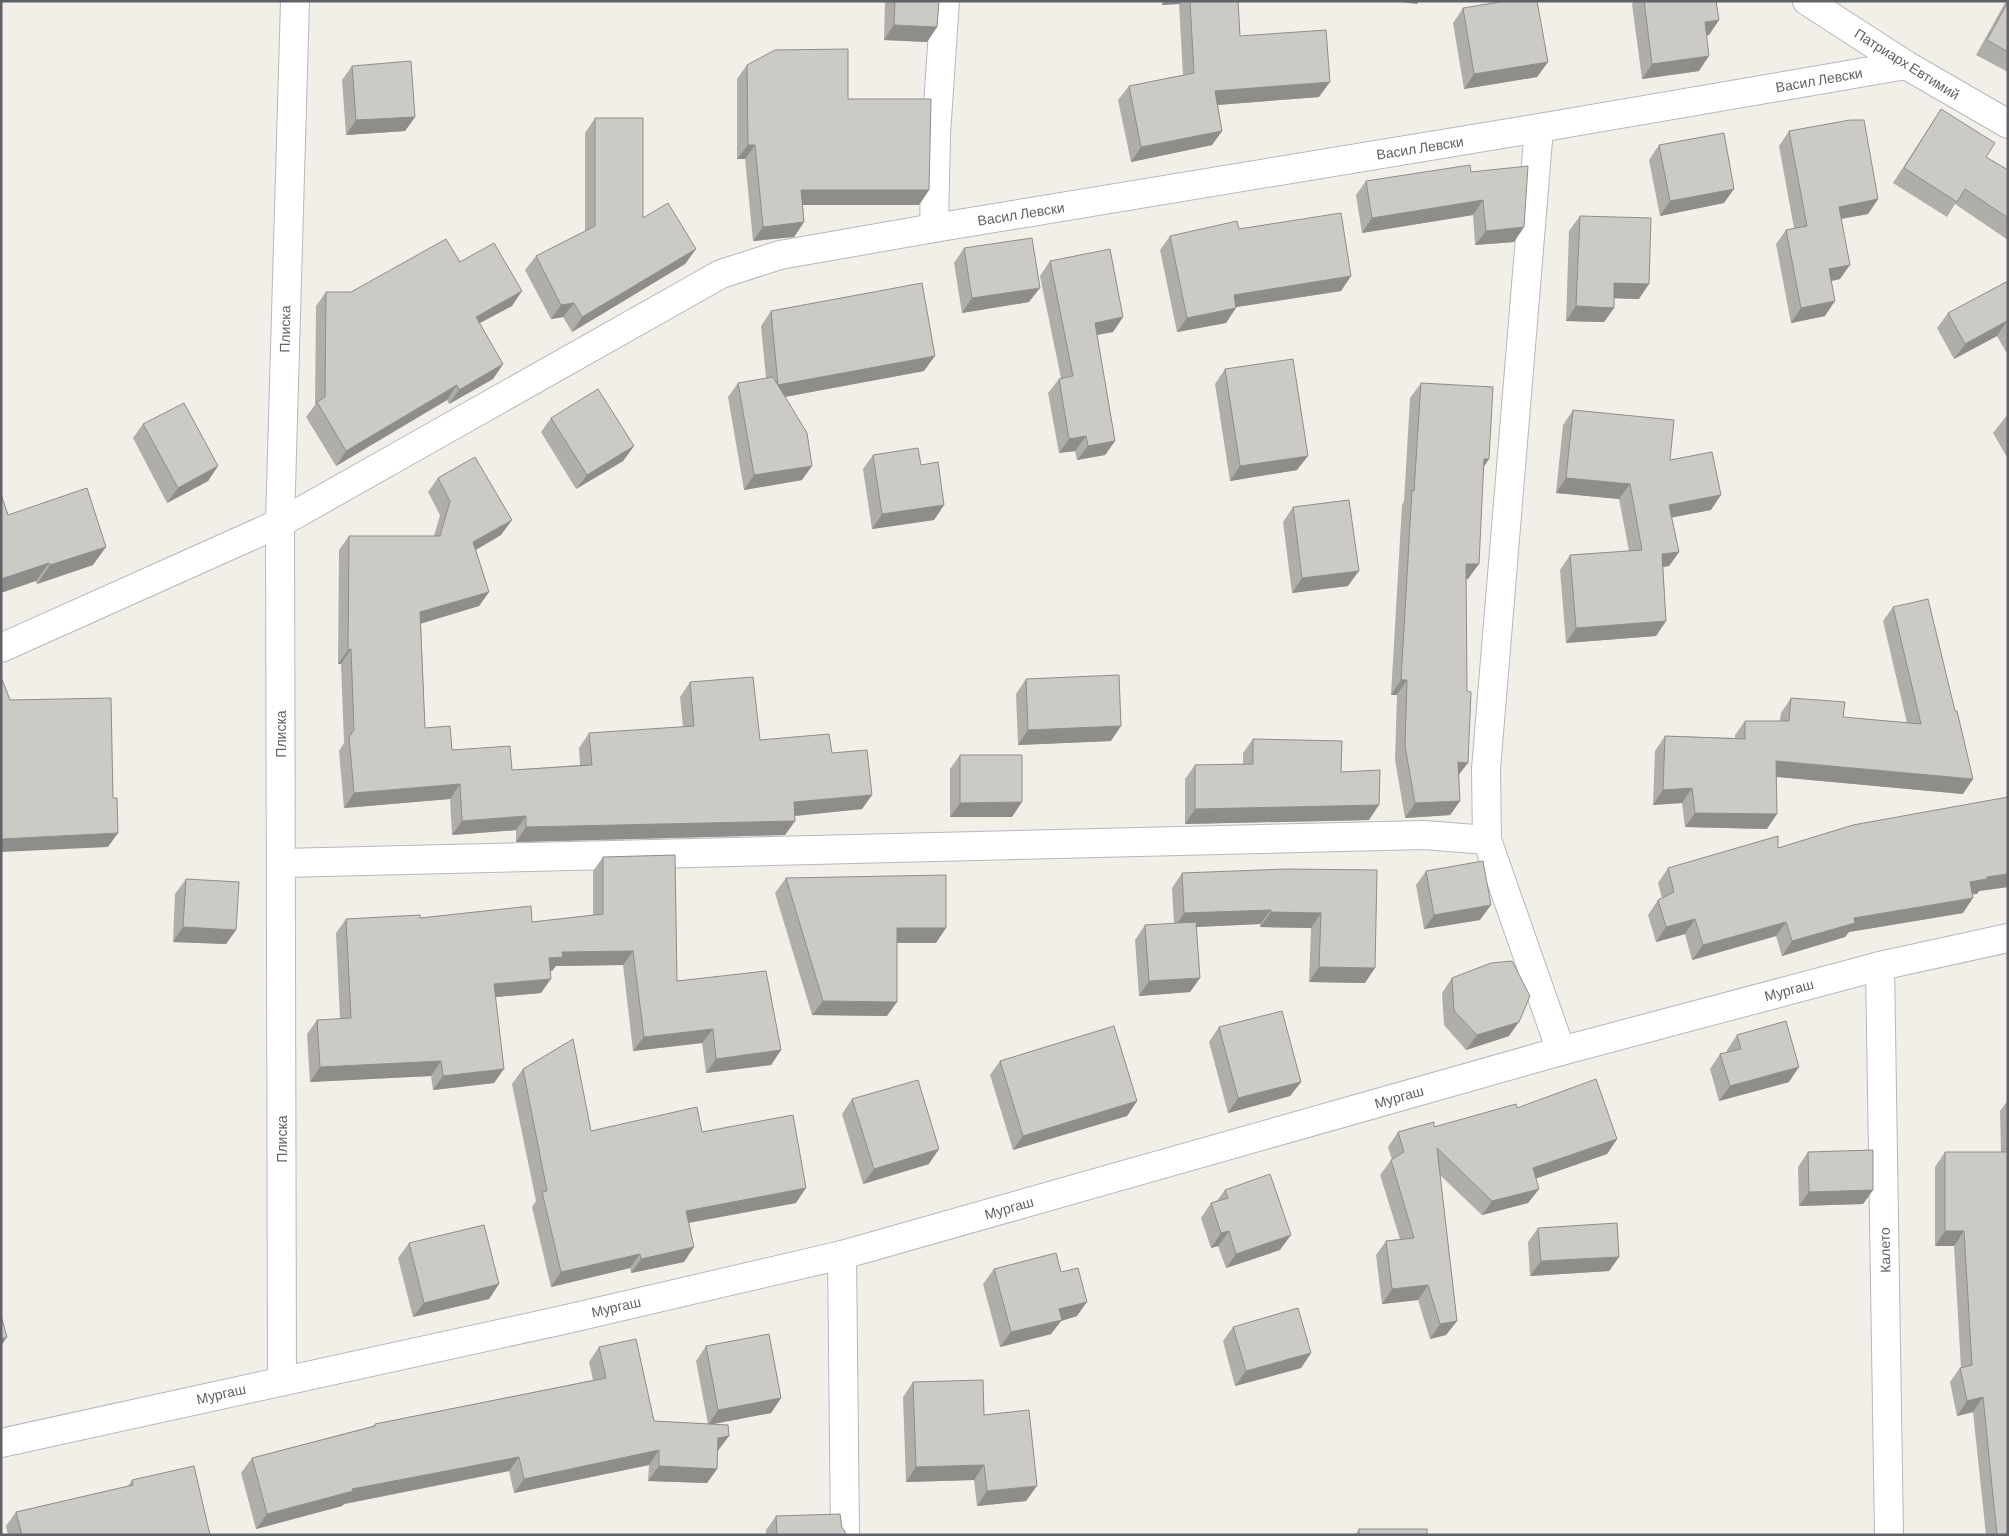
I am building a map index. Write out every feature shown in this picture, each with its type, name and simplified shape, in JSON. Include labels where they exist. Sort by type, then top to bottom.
[{"type":"street","name":"Плиска","points":[[282,1380],[280,523],[294,1]]},
{"type":"street","points":[[934,228],[936,134],[944,1]]},
{"type":"street","name":"Патриарх Евтимий","points":[[1807,1],[1906,65],[2008,124]]},
{"type":"street","name":"Васил Левски","points":[[1,648],[280,523],[721,274],[780,255],[1906,65]]},
{"type":"street","points":[[1539,128],[1486,768],[1486,840],[1561,1051]]},
{"type":"street","points":[[282,863],[1414,836],[1486,840]]},
{"type":"street","name":"Мургаш","points":[[1,1443],[563,1320],[842,1255],[1561,1051],[1880,966],[2008,938]]},
{"type":"street","name":"Калето","points":[[1880,966],[1889,1535]]},
{"type":"street","points":[[842,1255],[845,1535]]},
{"type":"building","points":[[895,1],[939,1],[937,27],[894,25]]},
{"type":"building","points":[[1190,1],[1238,1],[1240,36],[1326,30],[1330,82],[1215,91],[1222,131],[1141,147],[1129,86],[1194,73]]},
{"type":"building","points":[[1505,1],[1537,1],[1548,62],[1474,74],[1463,8]]},
{"type":"building","points":[[1644,1],[1716,1],[1719,20],[1705,22],[1709,56],[1652,64]]},
{"type":"building","points":[[2008,2],[2008,52],[1987,40]]},
{"type":"building","points":[[848,49],[848,99],[931,99],[929,190],[801,190],[804,222],[763,227],[755,145],[748,145],[747,65],[775,50]]},
{"type":"building","points":[[411,61],[415,117],[356,120],[352,66]]},
{"type":"building","points":[[1941,109],[1995,143],[1986,157],[2008,170],[2008,218],[1965,189],[1957,202],[1904,168]]},
{"type":"building","points":[[595,118],[643,118],[643,218],[668,203],[696,249],[582,317],[574,303],[561,305],[536,256],[595,226]]},
{"type":"building","points":[[1850,120],[1864,120],[1878,199],[1839,207],[1850,265],[1829,269],[1835,301],[1801,308],[1786,230],[1807,226],[1789,131]]},
{"type":"building","points":[[1724,133],[1734,189],[1670,201],[1659,145]]},
{"type":"building","points":[[1470,165],[1471,172],[1528,166],[1524,227],[1486,231],[1483,200],[1372,218],[1366,181]]},
{"type":"building","points":[[1341,213],[1351,276],[1234,295],[1236,308],[1187,318],[1170,236],[1237,221],[1239,229]]},
{"type":"building","points":[[1580,216],[1651,218],[1649,284],[1614,283],[1614,308],[1576,306]]},
{"type":"building","points":[[1032,238],[1040,288],[972,298],[964,248]]},
{"type":"building","points":[[446,239],[460,262],[494,243],[522,291],[476,317],[503,364],[459,390],[457,385],[346,451],[317,402],[325,397],[326,292],[351,292]]},
{"type":"building","points":[[1110,249],[1123,317],[1095,323],[1115,441],[1088,446],[1086,436],[1069,439],[1059,379],[1073,376],[1050,261]]},
{"type":"building","points":[[2008,281],[2008,323],[2007,321],[1965,344],[1948,313]]},
{"type":"building","points":[[922,283],[935,356],[778,385],[771,311]]},
{"type":"building","points":[[1293,359],[1308,456],[1240,466],[1225,369]]},
{"type":"building","points":[[773,377],[807,433],[812,466],[754,475],[738,383]]},
{"type":"building","points":[[1421,383],[1493,387],[1489,459],[1484,459],[1479,564],[1466,564],[1467,691],[1471,692],[1468,763],[1458,762],[1460,801],[1415,803],[1405,746],[1407,680],[1401,680],[1412,490],[1414,491]]},
{"type":"building","points":[[598,389],[634,446],[587,475],[551,418]]},
{"type":"building","points":[[184,403],[218,466],[178,488],[143,424]]},
{"type":"building","points":[[1573,410],[1674,420],[1670,460],[1712,452],[1721,495],[1669,505],[1679,552],[1662,554],[1666,621],[1576,628],[1570,555],[1642,550],[1630,484],[1566,478]]},
{"type":"building","points":[[918,448],[921,465],[938,462],[944,505],[882,514],[873,455]]},
{"type":"building","points":[[475,457],[512,520],[473,542],[489,592],[420,612],[425,728],[450,726],[452,750],[510,746],[512,770],[592,765],[589,733],[694,726],[690,682],[753,677],[760,740],[829,734],[832,753],[867,750],[872,795],[794,802],[795,821],[526,827],[526,816],[462,821],[460,784],[354,793],[349,737],[354,730],[351,649],[348,650],[349,536],[440,536],[450,501],[438,478]]},
{"type":"building","points":[[87,488],[106,547],[1,579],[1,498],[8,515]]},
{"type":"building","points":[[1349,500],[1359,571],[1302,578],[1293,507]]},
{"type":"building","points":[[1928,599],[1973,779],[1776,761],[1777,814],[1695,813],[1692,788],[1663,790],[1665,736],[1745,739],[1745,721],[1789,721],[1791,698],[1845,702],[1843,717],[1921,724],[1893,607]]},
{"type":"building","points":[[1119,675],[1121,726],[1028,730],[1026,679]]},
{"type":"building","points":[[1,679],[10,700],[111,698],[113,798],[117,798],[118,833],[1,839]]},
{"type":"building","points":[[1253,739],[1342,741],[1341,772],[1380,770],[1379,805],[1195,809],[1195,765],[1253,764]]},
{"type":"building","points":[[960,755],[1022,755],[1022,802],[960,803]]},
{"type":"building","points":[[2008,797],[2008,874],[1970,882],[1973,898],[1854,918],[1855,923],[1792,941],[1786,922],[1703,945],[1695,919],[1666,927],[1658,900],[1674,892],[1668,868],[1778,836],[1778,848],[1853,825]]},
{"type":"building","points":[[675,855],[677,981],[766,971],[781,1050],[716,1059],[713,1029],[644,1037],[633,951],[562,952],[563,957],[549,958],[551,979],[494,984],[504,1069],[443,1076],[441,1061],[320,1067],[317,1020],[351,1018],[346,919],[420,915],[420,918],[531,906],[532,922],[603,914],[603,857]]},
{"type":"building","points":[[1483,861],[1491,905],[1434,915],[1426,871]]},
{"type":"building","points":[[1286,869],[1377,870],[1375,968],[1319,967],[1321,913],[1271,912],[1271,910],[1184,913],[1182,873]]},
{"type":"building","points":[[946,875],[946,928],[897,928],[897,1002],[823,1001],[786,878]]},
{"type":"building","points":[[186,879],[239,882],[236,930],[183,927]]},
{"type":"building","points":[[1196,922],[1200,978],[1149,981],[1145,925]]},
{"type":"building","points":[[1512,961],[1530,996],[1519,1022],[1477,1035],[1454,1011],[1452,978],[1491,963]]},
{"type":"building","points":[[1282,1011],[1301,1082],[1238,1098],[1219,1027]]},
{"type":"building","points":[[1786,1021],[1799,1067],[1730,1086],[1720,1054],[1741,1049],[1737,1035]]},
{"type":"building","points":[[1114,1026],[1137,1101],[1023,1136],[1000,1061]]},
{"type":"building","points":[[573,1039],[591,1131],[697,1107],[702,1132],[793,1115],[806,1188],[686,1211],[694,1247],[641,1259],[640,1254],[561,1272],[542,1192],[547,1191],[523,1069]]},
{"type":"building","points":[[1596,1079],[1617,1139],[1533,1168],[1539,1189],[1492,1201],[1437,1148],[1457,1321],[1440,1324],[1428,1285],[1392,1289],[1386,1241],[1414,1238],[1391,1160],[1404,1152],[1398,1132],[1434,1122],[1434,1127],[1516,1104],[1517,1108]]},
{"type":"building","points":[[918,1080],[939,1149],[874,1169],[852,1099]]},
{"type":"building","points":[[1873,1150],[1873,1190],[1809,1192],[1808,1152]]},
{"type":"building","points":[[1945,1152],[2008,1152],[2008,1535],[1997,1535],[1983,1397],[1967,1401],[1960,1368],[1972,1365],[1964,1231],[1945,1231]]},
{"type":"building","points":[[1270,1174],[1291,1235],[1236,1254],[1229,1231],[1221,1233],[1211,1203],[1228,1198],[1225,1190]]},
{"type":"building","points":[[1617,1223],[1619,1257],[1541,1261],[1538,1228]]},
{"type":"building","points":[[484,1225],[499,1284],[424,1303],[409,1243]]},
{"type":"building","points":[[1056,1253],[1061,1272],[1078,1268],[1087,1302],[1059,1309],[1062,1320],[1011,1332],[994,1269]]},
{"type":"building","points":[[1298,1308],[1311,1353],[1246,1371],[1233,1327]]},
{"type":"building","points":[[1,1315],[7,1337],[1,1339]]},
{"type":"building","points":[[769,1334],[781,1398],[718,1410],[706,1346]]},
{"type":"building","points":[[636,1339],[654,1421],[728,1425],[729,1436],[718,1438],[717,1469],[659,1466],[659,1450],[524,1479],[519,1457],[352,1489],[353,1491],[267,1514],[252,1458],[375,1426],[375,1424],[606,1378],[599,1347]]},
{"type":"building","points":[[983,1380],[984,1415],[1029,1410],[1037,1486],[987,1491],[984,1465],[916,1467],[913,1382]]},
{"type":"building","points":[[194,1466],[210,1535],[22,1535],[16,1512],[133,1485],[132,1480]]},
{"type":"building","points":[[840,1514],[845,1535],[777,1535],[776,1516]]},
{"type":"building","points":[[1359,1529],[1427,1529],[1427,1535],[1359,1535]]}]
